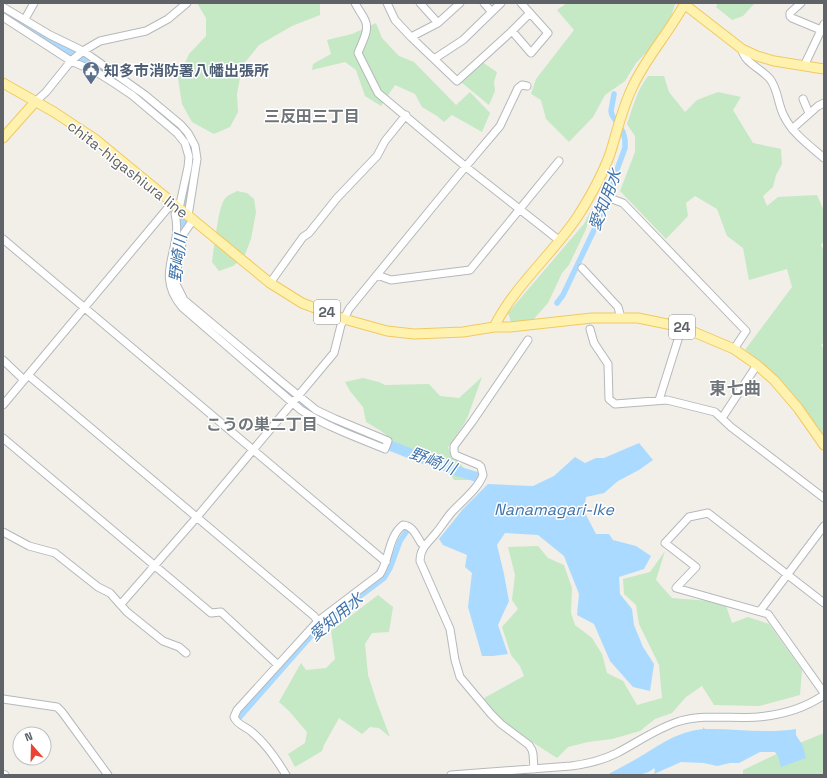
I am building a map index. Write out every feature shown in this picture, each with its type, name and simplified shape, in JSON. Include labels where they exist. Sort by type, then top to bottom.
[{"type":"main road","points":[[494,327],[503,309],[511,298],[560,241],[578,216],[599,180],[609,156],[627,98],[638,74],[668,31],[684,3],[742,48],[764,58],[824,69]]},
{"type":"main road","name":"chita-higashiura line","points":[[3,83],[54,112],[95,139],[233,254],[270,283],[302,302],[344,319],[387,331],[414,334],[463,332],[494,327],[510,327],[592,318],[638,318],[682,327],[734,349],[757,365],[774,380],[798,408],[824,445]]},
{"type":"main road","points":[[3,138],[35,102]]},
{"type":"street","points":[[25,19],[34,3]]},
{"type":"street","points":[[35,102],[46,92],[77,56],[100,42],[146,32],[168,19],[187,3]]},
{"type":"street","points":[[355,3],[365,19],[368,28],[358,53],[378,93],[466,167],[560,241]]},
{"type":"street","points":[[388,3],[395,20],[411,38],[457,81],[530,13]]},
{"type":"street","points":[[420,3],[438,23]]},
{"type":"street","points":[[411,38],[438,23],[460,3]]},
{"type":"street","points":[[484,3],[491,11]]},
{"type":"street","points":[[434,59],[463,40],[491,11],[501,3]]},
{"type":"street","points":[[512,31],[531,53],[548,33],[521,3]]},
{"type":"street","points":[[801,3],[790,13],[790,16],[792,18],[823,27],[804,66]]},
{"type":"street","points":[[3,6],[50,35],[98,73],[132,95],[178,134],[185,143],[189,157],[183,212],[184,233],[176,274],[176,284],[184,300],[295,399],[320,422],[385,449],[388,441],[325,414],[295,399],[276,387],[177,301],[170,285],[169,271],[177,224],[175,214],[183,212]]},
{"type":"street","points":[[3,17],[77,56],[145,95],[181,125],[188,133],[195,146],[197,159],[183,212],[85,308],[3,404]]},
{"type":"street","points":[[742,48],[742,53],[772,81],[783,115],[792,129],[824,158]]},
{"type":"street","points":[[121,604],[197,517],[334,353],[341,326],[349,309],[500,126],[518,88],[522,85],[527,86]]},
{"type":"street","points":[[803,99],[810,113]]},
{"type":"street","points":[[792,129],[818,106],[824,103]]},
{"type":"street","points":[[270,283],[303,237],[309,233],[337,198],[377,156],[385,141],[406,115]]},
{"type":"street","points":[[377,275],[391,280],[470,270],[559,161]]},
{"type":"street","points":[[612,199],[623,203],[746,331],[734,349]]},
{"type":"street","points":[[3,238],[386,562]]},
{"type":"street","points":[[582,268],[618,308],[621,318]]},
{"type":"street","points":[[659,400],[682,327]]},
{"type":"street","points":[[590,329],[594,343],[608,364],[609,399],[615,404],[659,400],[676,401],[715,412],[824,498]]},
{"type":"street","points":[[528,340],[454,446],[455,455],[482,467],[483,475],[479,483],[451,514],[436,534],[425,544],[420,555],[420,562],[450,629],[455,660],[460,677],[491,714],[501,724],[528,745],[532,750],[534,769]]},
{"type":"street","points":[[3,360],[26,377],[197,517],[318,621]]},
{"type":"street","points":[[722,418],[757,365]]},
{"type":"street","points":[[3,438],[211,613],[221,612],[278,665]]},
{"type":"street","points":[[451,775],[588,764],[618,752],[653,732],[679,721],[709,717],[758,717],[773,715],[800,708],[824,694],[768,614],[676,588],[696,567],[666,544],[690,517],[708,513],[824,603]]},
{"type":"street","points":[[286,775],[272,753],[253,732],[236,722],[234,717],[237,710],[318,621],[380,574],[386,562],[396,530],[403,525],[409,525],[414,530],[421,543]]},
{"type":"street","points":[[760,611],[824,526]]},
{"type":"street","points":[[3,532],[29,546],[55,553],[98,587],[110,593],[127,612],[163,641],[179,648],[186,654]]},
{"type":"street","points":[[3,699],[57,707],[108,775]]},
{"type":"green space","points":[[197,3],[320,4],[320,15],[292,26],[259,45],[242,66],[237,94],[238,112],[230,127],[214,134],[192,122],[182,104],[178,78],[189,54],[206,36],[206,18]]},
{"type":"green space","points":[[567,3],[675,4],[672,14],[660,38],[636,63],[625,81],[605,95],[593,117],[569,142],[546,119],[541,100],[531,94],[536,79],[574,30],[557,10]]},
{"type":"green space","points":[[718,3],[754,4],[743,16],[732,20],[716,7]]},
{"type":"green space","points":[[376,23],[382,38],[399,56],[414,62],[456,105],[470,92],[490,113],[482,132],[452,115],[444,122],[422,107],[415,94],[395,85],[381,106],[365,96],[356,70],[345,62],[312,70],[313,64],[331,54],[327,40],[352,34]]},
{"type":"green space","points":[[482,62],[497,72],[494,82],[495,91],[489,105],[461,82]]},
{"type":"green space","points":[[648,76],[664,76],[669,92],[685,112],[697,100],[718,92],[741,97],[733,110],[753,143],[781,149],[782,164],[776,175],[773,187],[763,196],[767,206],[778,197],[817,195],[824,211],[824,241],[821,245],[824,251],[824,343],[821,345],[824,349],[824,437],[781,380],[745,350],[792,287],[787,269],[749,280],[743,248],[727,236],[717,209],[695,196],[686,203],[688,216],[666,239],[620,191],[635,152],[635,136],[627,124],[638,93]]},
{"type":"green space","points":[[237,191],[247,193],[254,199],[256,212],[251,239],[244,257],[233,266],[219,271],[212,262],[220,212],[225,198]]},
{"type":"green space","points":[[592,208],[586,229],[569,265],[562,273],[548,303],[533,320],[511,322],[508,313],[584,224]]},
{"type":"green space","points":[[482,377],[468,416],[448,447],[451,456],[460,463],[469,480],[454,480],[446,468],[420,462],[383,432],[366,422],[363,407],[350,391],[345,382],[363,378],[385,385],[429,384],[440,396],[459,398]]},
{"type":"green space","points":[[538,546],[548,558],[564,565],[572,588],[571,613],[575,625],[592,638],[602,654],[607,673],[623,681],[637,705],[662,698],[659,665],[639,624],[636,605],[624,594],[623,579],[650,572],[665,551],[656,580],[672,598],[710,601],[726,606],[732,623],[748,617],[769,624],[802,670],[800,695],[759,706],[714,705],[702,686],[686,697],[672,713],[655,719],[640,731],[612,739],[588,742],[568,747],[557,758],[515,731],[495,713],[484,698],[524,676],[520,666],[511,655],[502,627],[518,609],[512,600],[515,575],[508,547]]},
{"type":"green space","points":[[378,595],[393,607],[389,632],[372,633],[365,644],[368,675],[390,737],[379,728],[370,727],[362,734],[339,718],[322,751],[295,767],[288,754],[305,743],[307,732],[279,702],[301,663],[306,670],[326,668],[335,659],[331,631]]},
{"type":"green space","points":[[824,733],[824,775],[743,775],[743,770]]},
{"type":"water","name":"Nanamagari-Ike","points":[[639,443],[653,460],[639,470],[618,481],[604,493],[586,497],[584,511],[596,534],[609,534],[613,540],[636,546],[651,556],[644,569],[619,577],[620,594],[632,609],[634,625],[643,647],[654,664],[650,691],[633,687],[610,661],[594,624],[577,615],[579,594],[564,556],[538,535],[505,533],[497,545],[509,601],[498,625],[508,654],[482,656],[468,607],[472,573],[465,567],[467,555],[443,545],[439,539],[463,509],[488,484],[533,486],[554,476],[575,457],[585,463],[596,458],[604,458]]},
{"type":"water","points":[[703,727],[705,729],[761,731],[796,729],[796,735],[803,746],[806,758],[781,767],[778,756],[775,752],[760,752],[739,763],[730,763],[717,766],[704,763],[681,762],[654,774],[654,768],[639,775],[607,775],[676,736],[703,729]]},
{"type":"waterway","name":"野崎川","points":[[3,11],[124,84],[182,131],[191,148],[193,164],[172,281]]},
{"type":"waterway","name":"愛知用水","points":[[557,303],[563,295],[596,226],[625,148],[623,132],[611,111],[614,94]]},
{"type":"waterway","name":"野崎川","points":[[194,313],[306,407],[324,419],[424,459],[477,477]]},
{"type":"waterway","name":"愛知用水","points":[[239,718],[319,627],[384,578],[390,568],[400,541],[408,529]]},
{"type":"place","name":"知多市消防署八幡出張所","points":[[91,85]]},
{"type":"district","name":"三反田三丁目","points":[[312,116]]},
{"type":"district","name":"東七曲","points":[[735,388]]},
{"type":"district","name":"こうの巣二丁目","points":[[262,424]]}]
